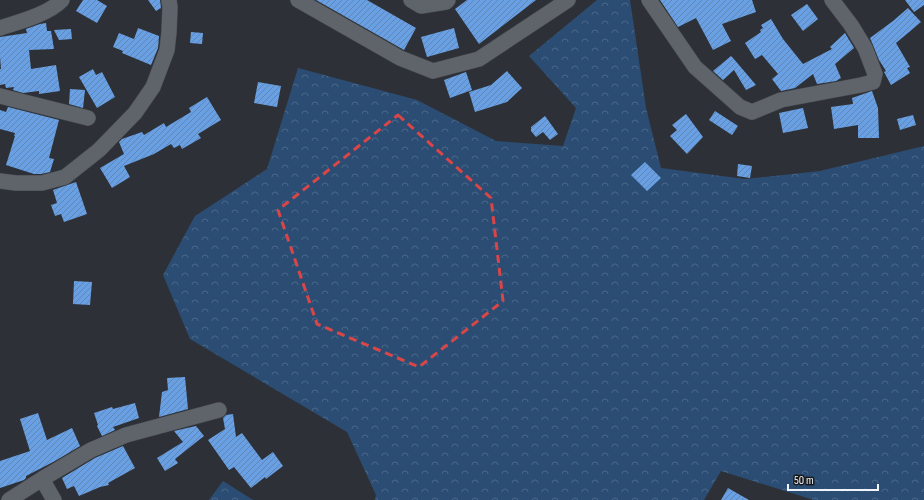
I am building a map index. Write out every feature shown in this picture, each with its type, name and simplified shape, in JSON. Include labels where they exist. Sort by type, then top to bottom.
[{"type":"street","points":[[0,28],[27,19],[57,6],[62,0]]},
{"type":"street","points":[[0,181],[16,183],[42,183],[65,177],[99,150],[135,113],[153,87],[167,50],[170,20],[169,0]]},
{"type":"street","points":[[298,0],[400,58],[433,71],[479,58],[568,0]]},
{"type":"street","points":[[412,0],[421,6],[446,2],[448,0]]},
{"type":"street","points":[[649,0],[695,67],[740,107],[752,112],[781,100],[873,82],[875,74],[865,48],[832,0]]},
{"type":"street","points":[[0,96],[88,118]]},
{"type":"street","points":[[9,500],[91,450],[126,435],[219,410]]},
{"type":"street","points":[[42,479],[54,500]]},
{"type":"highlighted area","points":[[398,115],[491,198],[503,301],[419,367],[317,324],[278,210]]},
{"type":"green space","points":[[597,0],[630,0],[646,108],[661,168],[745,179],[820,171],[924,146],[924,500],[814,500],[721,471],[704,500],[375,500],[376,495],[347,432],[190,339],[163,275],[195,216],[267,169],[298,68],[417,100],[496,141],[563,146],[576,108],[529,56]]},
{"type":"green space","points":[[223,481],[253,500],[209,500]]},
{"type":"building","points":[[83,0],[97,0],[107,6],[97,23],[76,11]]},
{"type":"building","points":[[148,0],[160,0],[161,8],[156,11]]},
{"type":"building","points":[[316,0],[367,0],[416,28],[404,50]]},
{"type":"building","points":[[467,0],[536,0],[479,44],[455,9]]},
{"type":"building","points":[[660,0],[752,0],[756,12],[722,24],[731,41],[713,50],[696,18],[678,27]]},
{"type":"building","points":[[905,0],[924,0],[924,5],[914,12]]},
{"type":"building","points":[[807,4],[818,19],[803,31],[791,15]]},
{"type":"building","points":[[908,8],[921,22],[896,43],[910,67],[907,68],[910,73],[891,85],[870,38]]},
{"type":"building","points":[[771,19],[783,39],[803,64],[832,49],[830,47],[845,33],[854,48],[835,64],[841,78],[836,81],[817,84],[813,74],[795,88],[781,91],[772,79],[778,74],[762,55],[755,59],[745,43],[761,32],[760,30],[763,28],[761,25]]},
{"type":"building","points":[[46,23],[47,31],[51,31],[54,49],[29,50],[31,69],[56,65],[60,91],[39,94],[39,91],[23,93],[13,90],[14,87],[6,88],[5,84],[0,85],[0,37],[27,33],[26,29]]},
{"type":"building","points":[[138,28],[159,36],[158,48],[151,65],[122,53],[123,51],[113,47],[119,33],[134,39]]},
{"type":"building","points":[[454,28],[459,48],[427,57],[421,37]]},
{"type":"building","points":[[71,29],[72,39],[59,40],[54,30]]},
{"type":"building","points":[[191,32],[203,33],[202,44],[190,43]]},
{"type":"building","points":[[731,56],[756,85],[746,90],[734,70],[723,80],[713,71]]},
{"type":"building","points":[[93,69],[96,75],[102,72],[115,97],[97,108],[79,77]]},
{"type":"building","points":[[507,71],[522,88],[507,102],[475,112],[469,92],[491,85]]},
{"type":"building","points":[[466,72],[472,90],[450,98],[444,80]]},
{"type":"building","points":[[258,82],[281,86],[277,107],[254,103]]},
{"type":"building","points":[[70,89],[85,90],[83,108],[69,104]]},
{"type":"building","points":[[872,91],[878,108],[879,138],[858,138],[858,125],[834,129],[831,107],[853,104],[852,98]]},
{"type":"building","points":[[207,97],[221,120],[198,134],[201,138],[182,149],[180,145],[174,148],[171,144],[154,154],[124,166],[130,177],[112,188],[100,168],[124,154],[119,142],[122,139],[142,132],[144,135],[164,123],[166,127],[191,112],[189,108]]},
{"type":"building","points":[[8,107],[59,120],[49,158],[54,159],[50,172],[34,174],[6,165],[15,136],[15,133],[0,129],[0,110],[6,112]]},
{"type":"building","points":[[803,108],[808,128],[783,133],[779,113]]},
{"type":"building","points":[[715,111],[738,126],[732,135],[709,120]]},
{"type":"building","points":[[686,114],[703,137],[687,154],[670,136],[677,130],[672,125]]},
{"type":"building","points":[[913,115],[916,125],[900,130],[897,119]]},
{"type":"building","points":[[545,116],[558,134],[550,140],[543,132],[536,137],[531,131],[531,127]]},
{"type":"building","points":[[645,162],[661,178],[647,191],[631,175]]},
{"type":"building","points":[[738,164],[752,166],[750,178],[737,176]]},
{"type":"building","points":[[76,182],[87,214],[64,222],[61,214],[55,216],[51,205],[57,203],[53,190]]},
{"type":"building","points":[[74,281],[92,282],[90,305],[73,304]]},
{"type":"building","points":[[185,377],[188,409],[159,417],[162,392],[168,390],[167,378]]},
{"type":"building","points":[[135,403],[139,418],[113,427],[115,430],[102,436],[97,426],[94,413],[112,407],[113,409]]},
{"type":"building","points":[[38,413],[47,440],[72,428],[80,446],[26,476],[24,480],[0,488],[0,461],[30,451],[20,419]]},
{"type":"building","points":[[233,414],[236,437],[242,433],[262,460],[273,452],[283,466],[251,488],[234,467],[229,470],[208,440],[225,429],[223,418],[226,415]]},
{"type":"building","points":[[196,426],[204,436],[175,459],[178,463],[165,471],[157,458],[183,442],[174,431]]},
{"type":"building","points":[[123,446],[135,468],[108,483],[109,485],[100,487],[79,496],[74,486],[67,489],[62,478],[95,458]]},
{"type":"building","points":[[728,488],[749,500],[721,500]]}]
